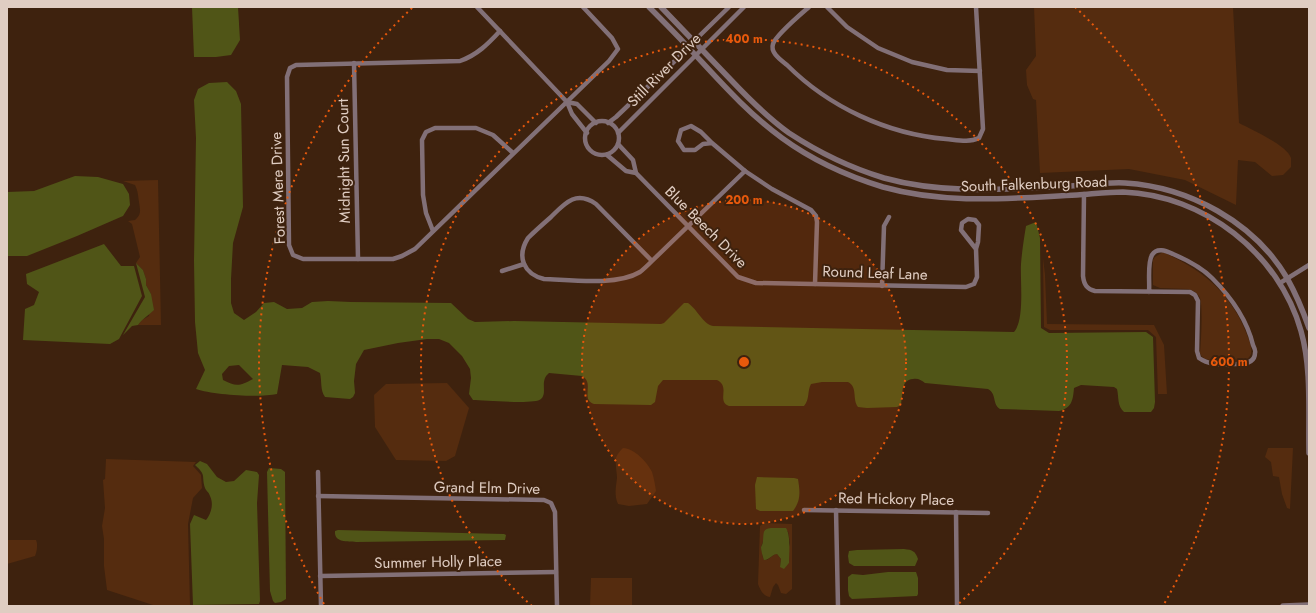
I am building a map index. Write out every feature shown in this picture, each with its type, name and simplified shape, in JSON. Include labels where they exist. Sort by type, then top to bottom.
[{"type":"street","points":[[477,7],[567,102],[572,114],[587,133]]},
{"type":"street","name":"Forest Mere Drive","points":[[500,31],[483,49],[471,57],[460,61],[296,65],[290,68],[287,77],[289,245],[293,255],[303,259],[393,259],[415,249],[609,61],[618,49],[612,38],[583,7]]},
{"type":"street","name":"South Falkenburg Road","points":[[650,7],[736,98],[757,118],[783,139],[827,166],[850,176],[917,195],[943,198],[974,199],[1123,192],[1174,201],[1196,210],[1216,221],[1238,236],[1257,253],[1280,283],[1292,306],[1301,330],[1308,374],[1309,453]]},
{"type":"street","name":"South Falkenburg Road","points":[[661,7],[763,112],[788,132],[831,157],[852,167],[884,178],[919,186],[943,189],[974,190],[1124,183],[1150,186],[1176,192],[1199,201],[1220,212],[1242,228],[1263,246],[1276,261],[1300,303],[1309,328]]},
{"type":"street","name":"Still River Drive","points":[[608,123],[616,117],[729,7]]},
{"type":"street","name":"Still River Drive","points":[[618,133],[744,7]]},
{"type":"street","points":[[809,7],[777,37],[772,44],[774,52],[795,73],[822,94],[848,110],[892,128],[935,138],[974,140],[979,138],[983,129],[976,7]]},
{"type":"street","points":[[827,7],[847,27],[878,48],[885,51],[912,62],[947,70],[980,71]]},
{"type":"street","name":"Midnight Sun Court","points":[[354,63],[358,259]]},
{"type":"street","points":[[567,102],[577,104],[596,123]]},
{"type":"street","points":[[596,123],[608,123],[612,125],[618,133],[618,144],[612,153],[607,155],[596,154],[588,148],[586,138],[587,133],[589,128],[596,123]]},
{"type":"street","name":"Round Leaf Lane","points":[[712,143],[703,144],[695,150],[684,150],[678,141],[681,130],[691,126],[701,132],[745,171],[772,189],[811,210],[816,216],[815,284],[966,288],[974,284],[977,277],[976,249],[978,225],[975,220],[968,219],[962,223],[961,230],[976,249]]},
{"type":"street","points":[[434,231],[426,213],[423,195],[422,140],[426,132],[435,128],[476,128],[493,135],[513,153]]},
{"type":"street","name":"Blue Beech Drive","points":[[618,144],[633,160],[636,173],[738,277],[756,283],[815,284]]},
{"type":"street","name":"Blue Beech Drive","points":[[607,155],[626,171],[636,173]]},
{"type":"street","points":[[652,261],[596,204],[585,198],[565,202],[528,238],[522,250],[524,264],[530,273],[536,277],[544,279],[612,281],[624,279],[640,272],[652,261],[745,171]]},
{"type":"street","points":[[894,189],[895,180]]},
{"type":"street","points":[[1084,185],[1084,283],[1089,289],[1095,291],[1150,292],[1190,292],[1195,295],[1198,301],[1198,358],[1204,362],[1212,364],[1246,364],[1253,360],[1255,353],[1252,339],[1240,315],[1228,296],[1202,269],[1186,260],[1160,250],[1151,256],[1150,292]]},
{"type":"street","points":[[882,286],[884,226],[890,217]]},
{"type":"street","points":[[502,272],[524,264]]},
{"type":"street","points":[[1280,283],[1309,265]]},
{"type":"street","points":[[318,472],[321,606]]},
{"type":"street","name":"Grand Elm Drive","points":[[318,496],[544,500],[551,504],[555,512],[557,606]]},
{"type":"street","name":"Red Hickory Place","points":[[804,510],[988,513]]},
{"type":"street","points":[[836,510],[838,606]]},
{"type":"street","points":[[956,512],[957,606]]},
{"type":"street","name":"Summer Holly Place","points":[[320,576],[556,572]]},
{"type":"street","points":[[1283,606],[1309,606]]},
{"type":"shaded area","points":[[192,7],[238,7],[240,40],[231,55],[194,57]]},
{"type":"shaded area","points":[[1034,7],[1233,7],[1239,123],[1268,138],[1283,148],[1291,158],[1291,167],[1283,175],[1272,176],[1255,162],[1238,160],[1236,205],[1185,180],[1129,169],[1040,173],[1036,100],[1033,99],[1027,85],[1026,70],[1036,56]]},
{"type":"shaded area","points":[[227,82],[236,91],[241,104],[243,207],[233,243],[231,303],[234,313],[244,320],[256,312],[264,303],[274,302],[287,309],[302,308],[312,302],[328,301],[451,303],[468,319],[475,322],[514,321],[661,324],[664,323],[684,303],[688,303],[709,325],[713,326],[1014,332],[1020,319],[1021,264],[1026,226],[1036,222],[1040,238],[1041,328],[1049,333],[1146,332],[1153,337],[1154,408],[1151,412],[1124,412],[1119,404],[1117,389],[1114,387],[1081,385],[1074,388],[1071,403],[1063,410],[1000,409],[996,404],[993,394],[988,389],[925,383],[915,379],[909,380],[904,385],[901,405],[897,407],[858,407],[855,400],[853,387],[848,382],[822,382],[811,384],[807,401],[804,406],[729,406],[725,404],[724,401],[723,386],[717,380],[663,380],[658,386],[655,402],[651,405],[594,404],[590,402],[588,398],[586,379],[582,376],[549,373],[546,376],[544,383],[544,394],[541,399],[537,401],[520,402],[473,400],[469,394],[471,378],[470,369],[462,356],[449,343],[439,339],[398,343],[364,350],[356,364],[354,381],[355,393],[350,399],[325,397],[323,394],[320,373],[308,367],[282,365],[277,394],[259,396],[236,395],[214,393],[196,389],[205,370],[198,353],[195,322],[194,261],[196,138],[194,100],[198,89],[209,83]],"holes":[[[239,365],[253,379],[245,383],[235,385],[223,380],[222,374],[229,366]]]},
{"type":"shaded area","points":[[75,176],[98,177],[123,184],[129,194],[130,205],[123,216],[27,256],[7,256],[7,192],[34,191]]},
{"type":"shaded area","points":[[158,180],[161,325],[138,325],[142,320],[149,316],[151,294],[146,285],[143,270],[136,263],[140,257],[132,224],[128,221],[135,220],[140,214],[137,191],[135,185],[123,181]]},
{"type":"shaded area","points":[[104,244],[121,266],[134,266],[142,296],[119,339],[110,344],[23,340],[25,309],[34,305],[39,292],[27,284],[26,274]]},
{"type":"shaded area","points":[[1163,252],[1205,277],[1226,298],[1235,310],[1251,345],[1251,355],[1247,359],[1239,361],[1210,360],[1205,359],[1202,356],[1200,353],[1201,302],[1199,296],[1192,290],[1188,289],[1160,288],[1153,285],[1153,260]]},
{"type":"shaded area","points":[[1043,258],[1047,324],[1154,325],[1164,345],[1167,394],[1158,394],[1156,337],[1148,330],[1050,330],[1044,327]]},
{"type":"shaded area","points":[[136,263],[143,270],[146,285],[151,294],[154,310],[138,325],[132,326],[123,335],[145,297]]},
{"type":"shaded area","points":[[447,383],[469,408],[455,456],[446,461],[396,460],[375,427],[374,395],[386,384]]},
{"type":"shaded area","points":[[623,448],[632,450],[636,453],[647,464],[652,472],[656,491],[647,504],[629,506],[618,504],[616,494],[616,458]]},
{"type":"shaded area","points":[[1268,448],[1293,448],[1290,509],[1287,508],[1282,494],[1279,477],[1273,476],[1271,462],[1265,457]]},
{"type":"shaded area","points":[[106,459],[196,462],[193,466],[201,475],[202,488],[193,498],[188,524],[190,606],[156,606],[107,590],[102,526],[105,508],[103,480],[105,479]]},
{"type":"shaded area","points":[[200,461],[207,464],[217,477],[226,482],[234,481],[246,470],[257,472],[259,475],[257,503],[259,604],[193,605],[190,524],[194,515],[206,520],[211,512],[212,506],[210,495],[205,488],[202,474],[195,465]]},
{"type":"shaded area","points":[[269,468],[281,469],[285,472],[286,599],[275,603],[270,591],[267,472]]},
{"type":"shaded area","points":[[757,477],[798,479],[799,496],[793,511],[760,511],[756,509],[755,485]]},
{"type":"shaded area","points":[[764,523],[792,524],[792,589],[786,594],[781,593],[776,583],[770,597],[768,597],[761,591],[758,584],[760,526]],"holes":[[[788,531],[790,543],[788,550],[789,563],[780,567],[781,559],[777,554],[767,560],[763,558],[761,547],[763,541]]]},
{"type":"shaded area","points":[[786,528],[788,531],[789,563],[784,569],[780,567],[781,559],[777,554],[766,560],[764,560],[763,557],[761,547],[764,532],[766,529]]},
{"type":"shaded area","points":[[335,531],[506,535],[505,540],[356,542],[342,541],[337,538]]},
{"type":"shaded area","points":[[7,540],[36,540],[37,548],[35,556],[7,564]]},
{"type":"shaded area","points":[[912,550],[916,554],[918,559],[915,566],[854,566],[849,563],[849,551]]},
{"type":"shaded area","points":[[888,572],[916,572],[918,578],[917,596],[852,599],[849,596],[848,577],[852,574],[863,575]]},
{"type":"shaded area","points":[[591,578],[632,578],[632,606],[590,606]]}]
